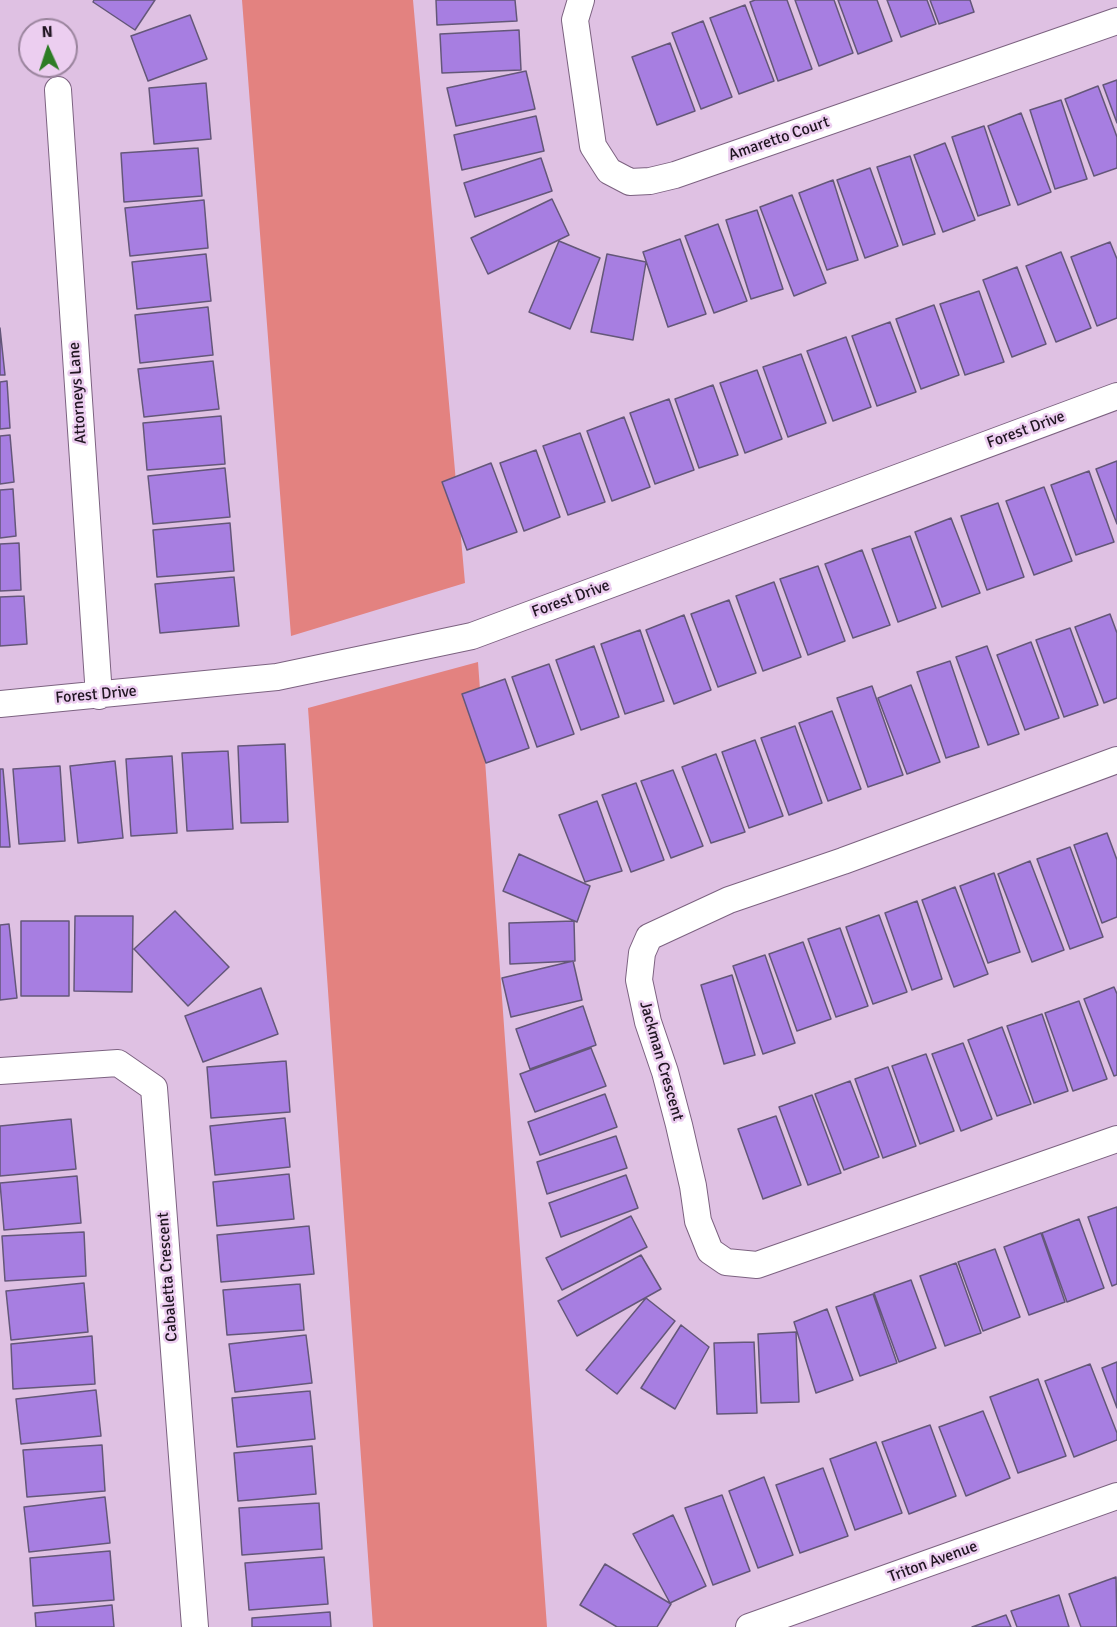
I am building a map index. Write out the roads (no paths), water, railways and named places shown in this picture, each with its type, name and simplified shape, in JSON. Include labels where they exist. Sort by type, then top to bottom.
[{"type":"street","name":"Amaretto Court","points":[[581,0],[575,21],[593,146],[609,171],[630,183],[675,175],[1117,21]]},
{"type":"street","name":"Attorneys Lane","points":[[58,90],[99,696]]},
{"type":"street","name":"Forest Drive","points":[[0,704],[277,677],[471,636],[1117,396]]},
{"type":"street","name":"Jackman Crescent","points":[[1117,760],[843,861],[729,900],[649,937],[642,953],[639,980],[648,1022],[665,1072],[679,1125],[693,1186],[698,1221],[710,1251],[726,1262],[757,1265],[1117,1138]]},
{"type":"street","name":"Cabaletta Crescent","points":[[0,1071],[118,1063],[154,1088],[195,1627]]},
{"type":"street","name":"Triton Avenue","points":[[749,1627],[1117,1496]]}]
